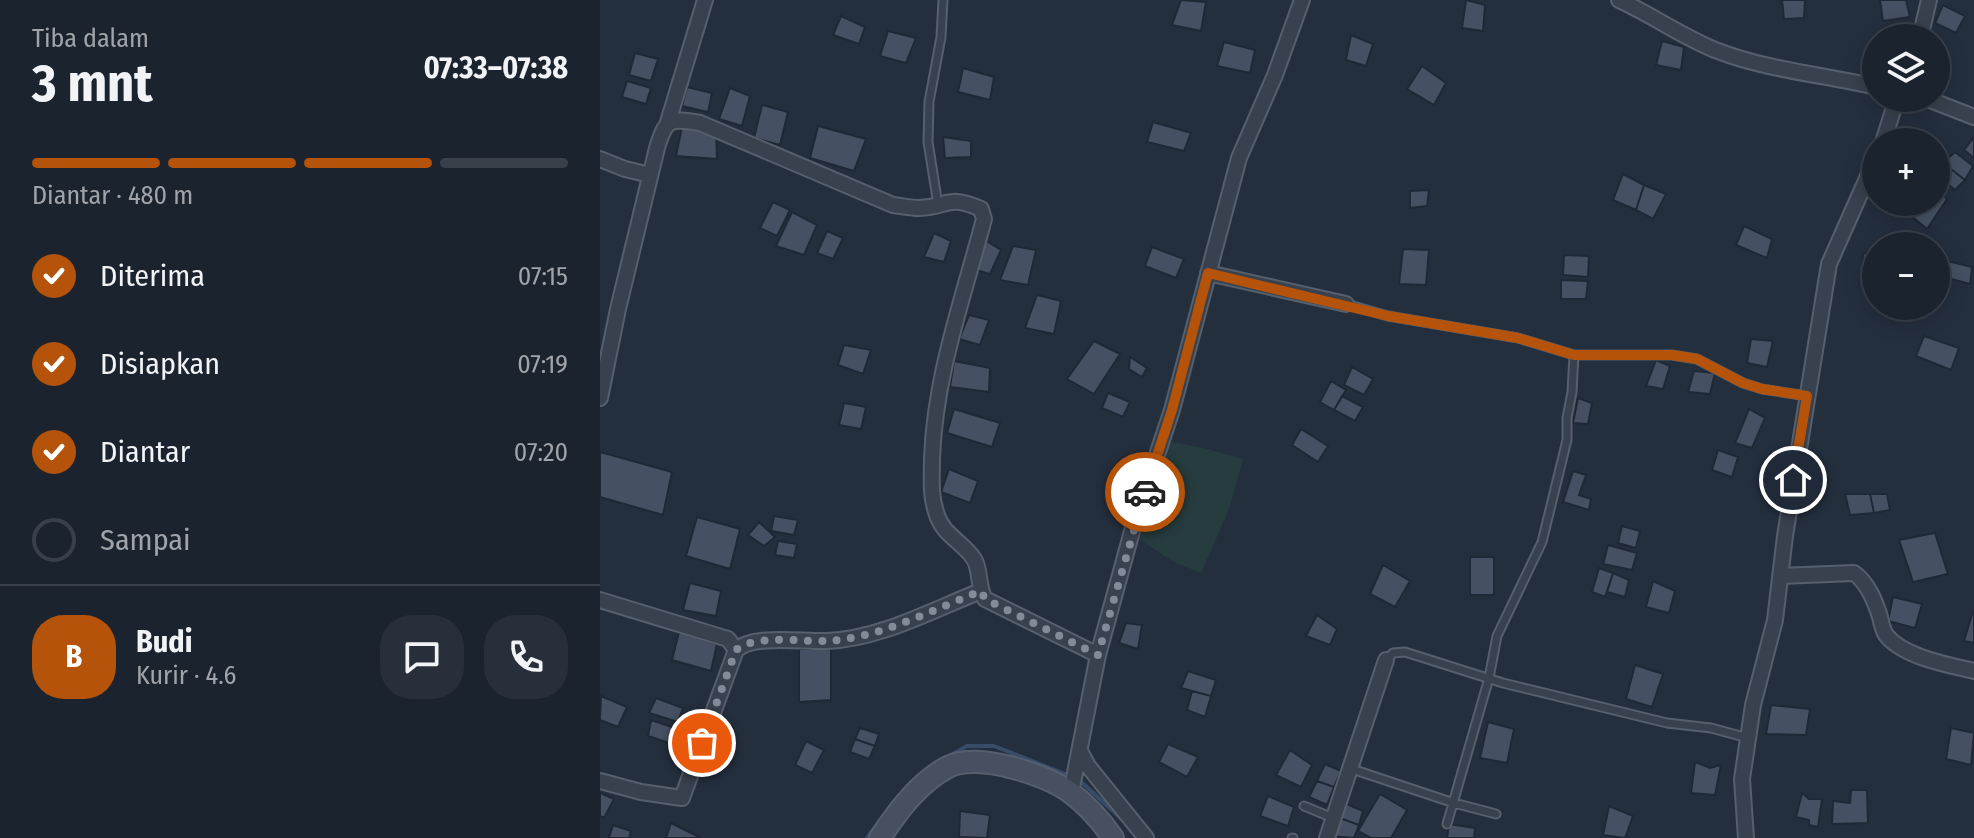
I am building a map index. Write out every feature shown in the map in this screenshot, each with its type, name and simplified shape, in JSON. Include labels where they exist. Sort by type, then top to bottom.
[{"type":"street","points":[[600,398],[650,175],[705,0]]},
{"type":"street","points":[[1072,787],[1098,655],[1134,524],[1172,410],[1239,158],[1275,75],[1302,0]]},
{"type":"street","points":[[1619,0],[1727,55],[1862,84]]},
{"type":"street","points":[[1923,24],[1929,0]]},
{"type":"street","points":[[1950,108],[1974,117]]},
{"type":"street","points":[[668,122],[678,119],[700,123],[893,205],[918,208],[949,200],[966,202],[981,209],[984,219],[958,303],[941,376],[933,430],[931,494],[936,515],[945,532],[969,552],[977,566],[985,599],[1098,655]]},
{"type":"street","points":[[600,159],[650,175]]},
{"type":"street","points":[[1746,838],[1742,779],[1753,705],[1775,620],[1829,264],[1862,190]]},
{"type":"street","points":[[1208,273],[1346,304]]},
{"type":"street","points":[[1780,576],[1854,573],[1863,580],[1877,607],[1885,634],[1903,648],[1930,660],[1974,671]]},
{"type":"street","points":[[600,781],[641,792],[682,798],[736,650],[743,644],[857,637],[981,591]]},
{"type":"street","points":[[600,600],[728,639],[736,650]]},
{"type":"street","points":[[1327,838],[1386,660]]},
{"type":"street","points":[[1079,756],[1146,838]]},
{"type":"street","points":[[880,838],[900,808],[949,766],[1001,763],[1072,787],[1113,838]]},
{"type":"lane","points":[[938,205],[928,142],[929,102],[941,37],[943,0]]},
{"type":"lane","points":[[1346,304],[1388,316],[1518,338],[1574,355],[1672,355],[1697,359],[1743,383],[1807,396]]},
{"type":"lane","points":[[1447,824],[1489,678],[1497,636],[1542,542],[1567,440],[1574,355]]},
{"type":"lane","points":[[1386,660],[1393,653],[1405,652],[1489,678],[1667,723],[1711,728],[1748,738]]},
{"type":"lane","points":[[1349,768],[1496,814]]},
{"type":"lane","points":[[1304,806],[1333,818]]},
{"type":"green space","points":[[1166,441],[1243,459],[1229,509],[1201,573],[1174,562],[1137,538]]},
{"type":"building","points":[[1181,0],[1206,2],[1201,31],[1172,25]]},
{"type":"building","points":[[1466,0],[1485,5],[1483,31],[1462,28]]},
{"type":"building","points":[[1782,0],[1805,0],[1804,18],[1784,19]]},
{"type":"building","points":[[1880,0],[1906,0],[1910,17],[1883,21]]},
{"type":"building","points":[[1943,5],[1965,16],[1956,33],[1950,30],[1950,24],[1935,23]]},
{"type":"building","points":[[841,16],[865,27],[859,44],[833,35]]},
{"type":"building","points":[[888,31],[916,38],[906,63],[880,56]]},
{"type":"building","points":[[1351,35],[1373,44],[1366,66],[1346,60]]},
{"type":"building","points":[[1662,41],[1684,47],[1681,70],[1656,65]]},
{"type":"building","points":[[1224,42],[1255,50],[1250,73],[1217,66]]},
{"type":"building","points":[[635,53],[658,59],[651,81],[629,75]]},
{"type":"building","points":[[1422,66],[1446,83],[1434,105],[1407,89]]},
{"type":"building","points":[[963,68],[994,77],[990,100],[958,92]]},
{"type":"building","points":[[627,81],[651,88],[646,104],[622,97]]},
{"type":"building","points":[[687,87],[712,93],[708,112],[682,106]]},
{"type":"building","points":[[730,88],[750,96],[742,126],[719,119]]},
{"type":"building","points":[[762,105],[788,112],[780,145],[754,138]]},
{"type":"building","points":[[1153,122],[1191,133],[1184,151],[1147,142]]},
{"type":"building","points":[[818,126],[866,139],[854,171],[810,158]]},
{"type":"building","points":[[682,127],[716,132],[717,159],[676,156]]},
{"type":"building","points":[[943,137],[971,141],[971,157],[945,158]]},
{"type":"building","points":[[1974,137],[1974,158],[1964,150]]},
{"type":"building","points":[[1955,152],[1973,166],[1965,180],[1950,168],[1950,157]]},
{"type":"building","points":[[1950,168],[1965,180],[1955,190],[1950,186]]},
{"type":"building","points":[[1623,174],[1644,185],[1636,210],[1613,200]]},
{"type":"building","points":[[1644,185],[1666,194],[1653,219],[1636,210]]},
{"type":"building","points":[[1429,190],[1427,206],[1410,208],[1410,191]]},
{"type":"building","points":[[773,202],[790,210],[777,236],[760,228]]},
{"type":"building","points":[[792,212],[817,225],[804,255],[776,246]]},
{"type":"building","points":[[1911,216],[1936,216],[1927,229]]},
{"type":"building","points":[[1744,226],[1772,239],[1767,258],[1736,245]]},
{"type":"building","points":[[827,231],[843,238],[833,259],[817,253]]},
{"type":"building","points":[[934,233],[951,241],[944,262],[924,257]]},
{"type":"building","points":[[985,240],[1001,250],[990,274],[972,269]]},
{"type":"building","points":[[1013,246],[1036,250],[1028,285],[1000,280]]},
{"type":"building","points":[[1152,247],[1184,259],[1176,278],[1145,266]]},
{"type":"building","points":[[1403,249],[1429,250],[1426,285],[1399,284]]},
{"type":"building","points":[[1564,255],[1589,256],[1588,277],[1563,275]]},
{"type":"building","points":[[1950,262],[1972,267],[1970,284],[1950,279]]},
{"type":"building","points":[[1561,280],[1588,281],[1586,299],[1561,299]]},
{"type":"building","points":[[1037,295],[1061,301],[1054,334],[1025,328]]},
{"type":"building","points":[[969,315],[989,320],[980,345],[959,339]]},
{"type":"building","points":[[1924,336],[1959,348],[1951,370],[1916,356]]},
{"type":"building","points":[[1751,339],[1773,341],[1767,367],[1747,363]]},
{"type":"building","points":[[1094,341],[1120,354],[1094,394],[1067,379]]},
{"type":"building","points":[[844,345],[871,350],[863,374],[838,365]]},
{"type":"building","points":[[1130,357],[1147,368],[1142,377],[1129,369]]},
{"type":"building","points":[[1656,360],[1670,366],[1663,389],[1646,386]]},
{"type":"building","points":[[954,361],[990,368],[989,392],[950,387]]},
{"type":"building","points":[[1352,367],[1373,379],[1364,395],[1344,385]]},
{"type":"building","points":[[1694,371],[1715,373],[1710,394],[1688,392]]},
{"type":"building","points":[[1331,381],[1346,390],[1334,410],[1320,402]]},
{"type":"building","points":[[1108,393],[1130,402],[1123,417],[1102,408]]},
{"type":"building","points":[[1342,396],[1363,407],[1355,421],[1334,410]]},
{"type":"building","points":[[1578,398],[1592,403],[1588,424],[1573,423]]},
{"type":"building","points":[[844,403],[866,407],[861,429],[839,425]]},
{"type":"building","points":[[954,409],[1000,423],[992,447],[947,433]]},
{"type":"building","points":[[1749,409],[1765,418],[1752,448],[1735,443]]},
{"type":"building","points":[[1301,429],[1328,446],[1318,462],[1292,445]]},
{"type":"building","points":[[1718,450],[1738,457],[1732,477],[1712,470]]},
{"type":"building","points":[[600,452],[672,472],[663,515],[600,497]]},
{"type":"building","points":[[949,469],[978,481],[970,503],[941,492]]},
{"type":"building","points":[[1573,471],[1586,475],[1579,495],[1591,499],[1589,510],[1563,502]]},
{"type":"building","points":[[1845,494],[1870,494],[1874,513],[1850,515]]},
{"type":"building","points":[[1870,494],[1887,494],[1890,510],[1874,513]]},
{"type":"building","points":[[774,516],[798,520],[794,535],[771,531]]},
{"type":"building","points":[[697,517],[740,529],[730,569],[686,556]]},
{"type":"building","points":[[759,522],[775,537],[764,546],[748,535]]},
{"type":"building","points":[[1622,526],[1640,531],[1636,548],[1618,543]]},
{"type":"building","points":[[1935,533],[1948,574],[1913,582],[1899,540]]},
{"type":"building","points":[[778,541],[797,544],[794,558],[775,555]]},
{"type":"building","points":[[1608,545],[1637,553],[1632,570],[1603,564]]},
{"type":"building","points":[[1470,557],[1494,557],[1494,595],[1470,595]]},
{"type":"building","points":[[1383,565],[1410,581],[1395,607],[1370,594]]},
{"type":"building","points":[[1599,568],[1613,573],[1605,597],[1592,592]]},
{"type":"building","points":[[1613,573],[1629,580],[1625,597],[1607,592]]},
{"type":"building","points":[[1653,581],[1675,591],[1669,613],[1646,607]]},
{"type":"building","points":[[690,583],[721,591],[716,616],[683,610]]},
{"type":"building","points":[[1893,597],[1922,604],[1915,628],[1888,621]]},
{"type":"building","points":[[1974,611],[1974,643],[1964,641]]},
{"type":"building","points":[[1317,615],[1337,629],[1330,645],[1306,636]]},
{"type":"building","points":[[1126,623],[1142,625],[1138,649],[1119,643]]},
{"type":"building","points":[[679,632],[717,644],[711,671],[672,660]]},
{"type":"building","points":[[799,649],[831,649],[831,700],[799,702]]},
{"type":"building","points":[[1635,665],[1663,674],[1652,707],[1626,699]]},
{"type":"building","points":[[1188,671],[1216,680],[1211,696],[1181,688]]},
{"type":"building","points":[[1192,691],[1211,696],[1205,717],[1187,710]]},
{"type":"building","points":[[601,696],[627,707],[618,727],[600,720]]},
{"type":"building","points":[[656,698],[683,708],[678,722],[649,713]]},
{"type":"building","points":[[1771,705],[1810,709],[1806,735],[1766,734]]},
{"type":"building","points":[[651,720],[675,728],[669,743],[648,736]]},
{"type":"building","points":[[1488,722],[1514,729],[1507,763],[1480,758]]},
{"type":"building","points":[[860,728],[879,734],[875,746],[855,739]]},
{"type":"building","points":[[1951,728],[1974,733],[1971,765],[1946,759]]},
{"type":"building","points":[[855,739],[875,746],[869,759],[850,752]]},
{"type":"building","points":[[806,741],[824,750],[812,773],[795,765]]},
{"type":"building","points":[[1168,744],[1198,757],[1187,777],[1159,762]]},
{"type":"building","points":[[1290,750],[1312,765],[1301,787],[1276,775]]},
{"type":"building","points":[[1695,762],[1710,768],[1721,765],[1715,795],[1691,793]]},
{"type":"building","points":[[1325,764],[1341,771],[1334,787],[1317,781]]},
{"type":"building","points":[[1317,781],[1334,787],[1327,805],[1309,797]]},
{"type":"building","points":[[1851,790],[1867,790],[1868,823],[1832,824],[1833,801],[1850,803]]},
{"type":"building","points":[[600,793],[614,799],[604,818],[600,816]]},
{"type":"building","points":[[1802,793],[1809,799],[1822,799],[1818,827],[1809,825],[1809,820],[1796,817]]},
{"type":"building","points":[[1380,794],[1407,810],[1391,838],[1371,838],[1358,831]]},
{"type":"building","points":[[1268,796],[1294,807],[1288,826],[1260,816]]},
{"type":"building","points":[[1342,802],[1363,811],[1359,825],[1337,817]]},
{"type":"building","points":[[1609,806],[1633,816],[1625,838],[1603,835]]},
{"type":"building","points":[[960,811],[990,815],[987,838],[959,837]]},
{"type":"building","points":[[1337,817],[1359,825],[1354,838],[1331,836]]},
{"type":"building","points":[[671,823],[701,838],[666,838]]},
{"type":"building","points":[[1449,824],[1475,828],[1474,838],[1447,838]]},
{"type":"building","points":[[613,825],[631,831],[629,838],[609,838]]},
{"type":"waterway","points":[[948,757],[967,746],[994,746],[1070,776]]},
{"type":"waterway","points":[[1078,779],[1125,822]]},
{"type":"waterway","points":[[888,809],[905,789]]},
{"type":"waterway","points":[[867,838],[878,823]]},
{"type":"way so far","points":[[702,743],[736,650],[743,644],[857,637],[981,591],[985,599],[1098,655],[1145,492]]},
{"type":"route","points":[[1145,492],[1172,410],[1208,273],[1388,316],[1518,338],[1574,355],[1672,355],[1697,359],[1743,383],[1807,396],[1793,480]]}]
